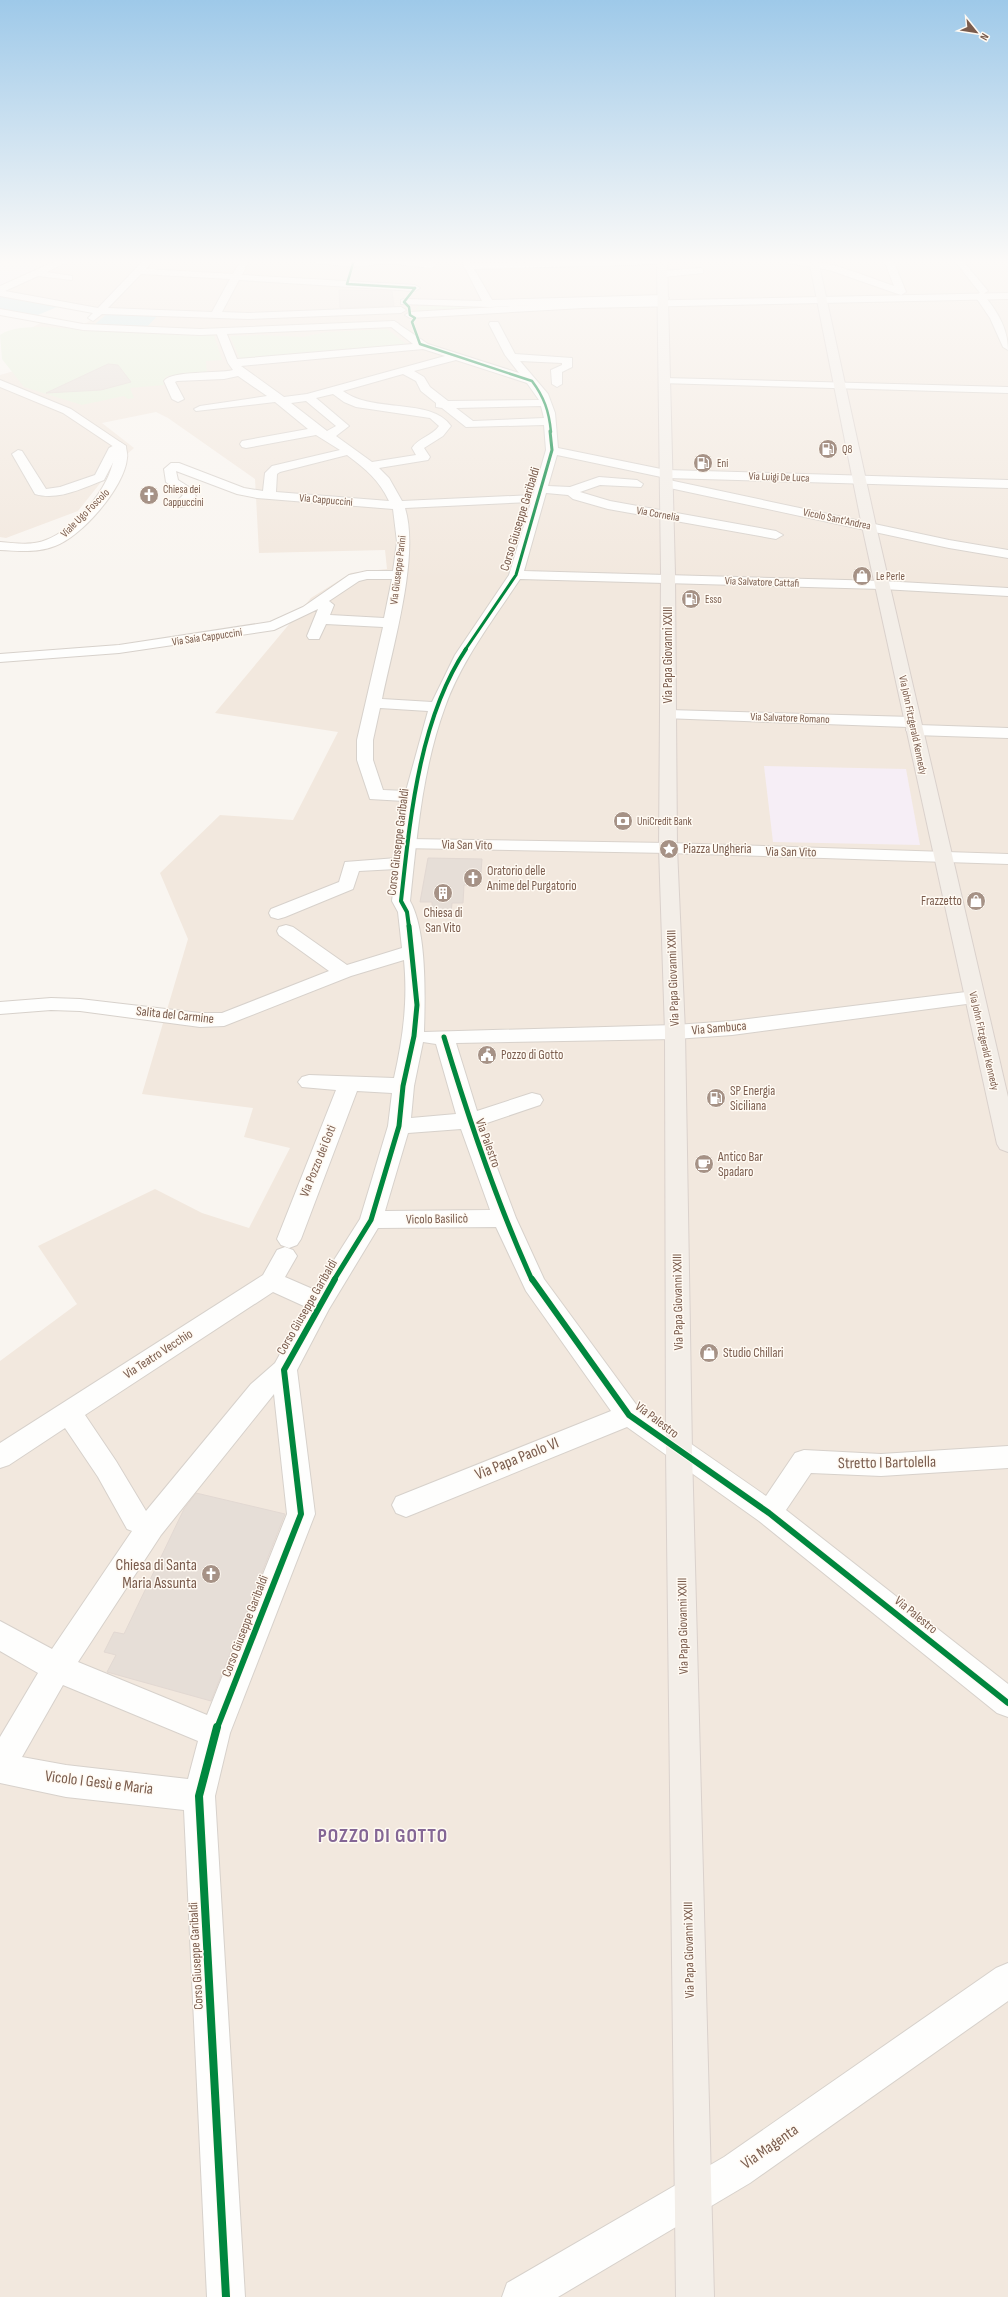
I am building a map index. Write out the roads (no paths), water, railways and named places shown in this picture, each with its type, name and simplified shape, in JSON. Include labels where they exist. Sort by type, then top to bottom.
[{"type":"main road","name":"Via Papa Giovanni XXIII","points":[[664,367],[668,580],[668,848],[675,1032],[679,1451],[695,2297]]},
{"type":"main road","name":"Via John Fitzgerald Kennedy","points":[[837,367],[869,526],[913,726],[1008,1144]]},
{"type":"street","points":[[178,399],[169,381],[175,378],[192,383],[224,376],[236,367]]},
{"type":"street","name":"Via Giuseppe Parini","points":[[236,367],[322,433],[370,466],[385,481],[398,505],[402,518],[404,542],[397,594],[364,740],[365,753],[376,794],[413,796]]},
{"type":"street","points":[[361,367],[384,377]]},
{"type":"street","points":[[200,409],[308,396],[421,367]]},
{"type":"street","points":[[488,367],[532,381]]},
{"type":"street","name":"Corso Giuseppe Garibaldi","points":[[0,1767],[57,1668],[150,1526],[260,1391],[284,1370],[320,1303],[371,1220],[399,1126],[403,1086],[414,1036],[416,990],[407,912],[401,901],[413,796],[437,707],[462,655],[516,575],[552,450],[550,421],[542,394],[521,367]]},
{"type":"street","points":[[557,367],[562,368],[556,370],[557,384]]},
{"type":"street","points":[[405,371],[420,379],[425,389],[446,404],[470,425],[550,421]]},
{"type":"street","points":[[664,381],[1008,390]]},
{"type":"street","points":[[0,383],[67,411],[120,446],[113,451],[100,477],[54,493],[39,491],[18,454]]},
{"type":"street","points":[[335,390],[348,400],[360,405],[401,412],[433,415],[456,412]]},
{"type":"street","points":[[246,444],[322,433],[343,426],[308,396]]},
{"type":"street","points":[[401,412],[446,404],[545,402]]},
{"type":"street","points":[[370,466],[424,457],[418,448],[419,446],[439,434],[445,426],[433,415]]},
{"type":"street","name":"Viale Ugo Foscolo","points":[[0,546],[19,547],[43,545],[67,534],[110,490],[121,463],[123,454],[120,446]]},
{"type":"street","name":"Via Luigi De Luca","points":[[552,450],[666,479],[860,479],[1008,484]]},
{"type":"street","points":[[269,495],[271,473],[276,468],[350,451]]},
{"type":"street","name":"Via Cappuccini","points":[[180,504],[190,496],[185,490],[172,482],[170,468],[172,467],[184,468],[233,489],[257,494],[398,505],[540,494]]},
{"type":"street","name":"Vicolo Sant'Andrea","points":[[666,479],[949,544],[1008,554]]},
{"type":"street","points":[[571,490],[599,481],[637,484]]},
{"type":"street","name":"Via Cornelia","points":[[540,494],[571,490],[577,496],[594,501],[776,536]]},
{"type":"street","name":"Via Saia Cappuccini","points":[[0,658],[120,649],[274,626],[308,610],[354,578],[367,575],[399,575]]},
{"type":"street","name":"Via Salvatore Cattafi","points":[[516,575],[882,585],[1008,592]]},
{"type":"street","points":[[314,636],[329,601]]},
{"type":"street","points":[[321,619],[390,623]]},
{"type":"street","points":[[372,703],[437,707]]},
{"type":"street","name":"Via Salvatore Romano","points":[[669,715],[913,726],[1008,733]]},
{"type":"street","name":"Via San Vito","points":[[407,844],[668,848],[1008,859]]},
{"type":"street","points":[[278,913],[347,885],[351,866],[405,863]]},
{"type":"street","points":[[286,931],[344,972]]},
{"type":"street","name":"Salita del Carmine","points":[[0,1008],[51,1004],[80,1005],[212,1021],[235,1016],[344,972],[411,952]]},
{"type":"street","name":"Via Sambuca","points":[[414,1036],[444,1037],[675,1032],[732,1028],[974,997]]},
{"type":"street","name":"Via Palestro","points":[[444,1037],[469,1121],[504,1218],[534,1284],[629,1415],[769,1513],[1008,1703]]},
{"type":"street","points":[[309,1082],[403,1086]]},
{"type":"street","name":"Via Pozzo dei Goti","points":[[271,1281],[287,1247],[349,1084]]},
{"type":"street","points":[[399,1126],[469,1121],[532,1100]]},
{"type":"street","name":"Vicolo Basilicò","points":[[371,1220],[504,1218]]},
{"type":"street","points":[[271,1281],[320,1303]]},
{"type":"street","name":"Via Teatro Vecchio","points":[[0,1457],[271,1281]]},
{"type":"street","name":"Corso Giuseppe Garibaldi","points":[[226,2297],[199,1796],[215,1733],[301,1514],[284,1370]]},
{"type":"street","points":[[68,1412],[107,1468],[137,1520],[150,1526]]},
{"type":"street","name":"Via Papa Paolo VI","points":[[406,1505],[629,1415]]},
{"type":"street","name":"Stretto I Bartolella","points":[[769,1513],[804,1461],[839,1466],[890,1467],[1008,1457]]},
{"type":"street","points":[[0,1635],[57,1668],[215,1733]]},
{"type":"street","points":[[976,1678],[1008,1683]]},
{"type":"street","name":"Vicolo I Gesù e Maria","points":[[0,1767],[66,1781],[199,1796]]},
{"type":"street","name":"Via Magenta","points":[[521,2297],[737,2170],[1008,1980]]},
{"type":"place","name":"Q8","points":[[828,449]]},
{"type":"place","name":"Eni","points":[[703,463]]},
{"type":"place","name":"Chiesa dei Cappuccini","points":[[149,495]]},
{"type":"place","name":"Le Perle","points":[[862,576]]},
{"type":"place","name":"Esso","points":[[691,599]]},
{"type":"place","name":"UniCredit Bank","points":[[623,821]]},
{"type":"place","name":"Piazza Ungheria","points":[[669,849]]},
{"type":"place","name":"Oratorio delle Anime del Purgatorio","points":[[473,878]]},
{"type":"place","name":"Chiesa di San Vito","points":[[443,893]]},
{"type":"place","name":"Frazzetto","points":[[976,901]]},
{"type":"place","name":"Pozzo di Gotto","points":[[487,1055]]},
{"type":"place","name":"SP Energia Siciliana","points":[[716,1098]]},
{"type":"place","name":"Antico Bar Spadaro","points":[[704,1164]]},
{"type":"place","name":"Studio Chillari","points":[[709,1353]]},
{"type":"place","name":"Chiesa di Santa Maria Assunta","points":[[211,1574]]},
{"type":"district","name":"POZZO DI GOTTO","points":[[383,1836]]}]
